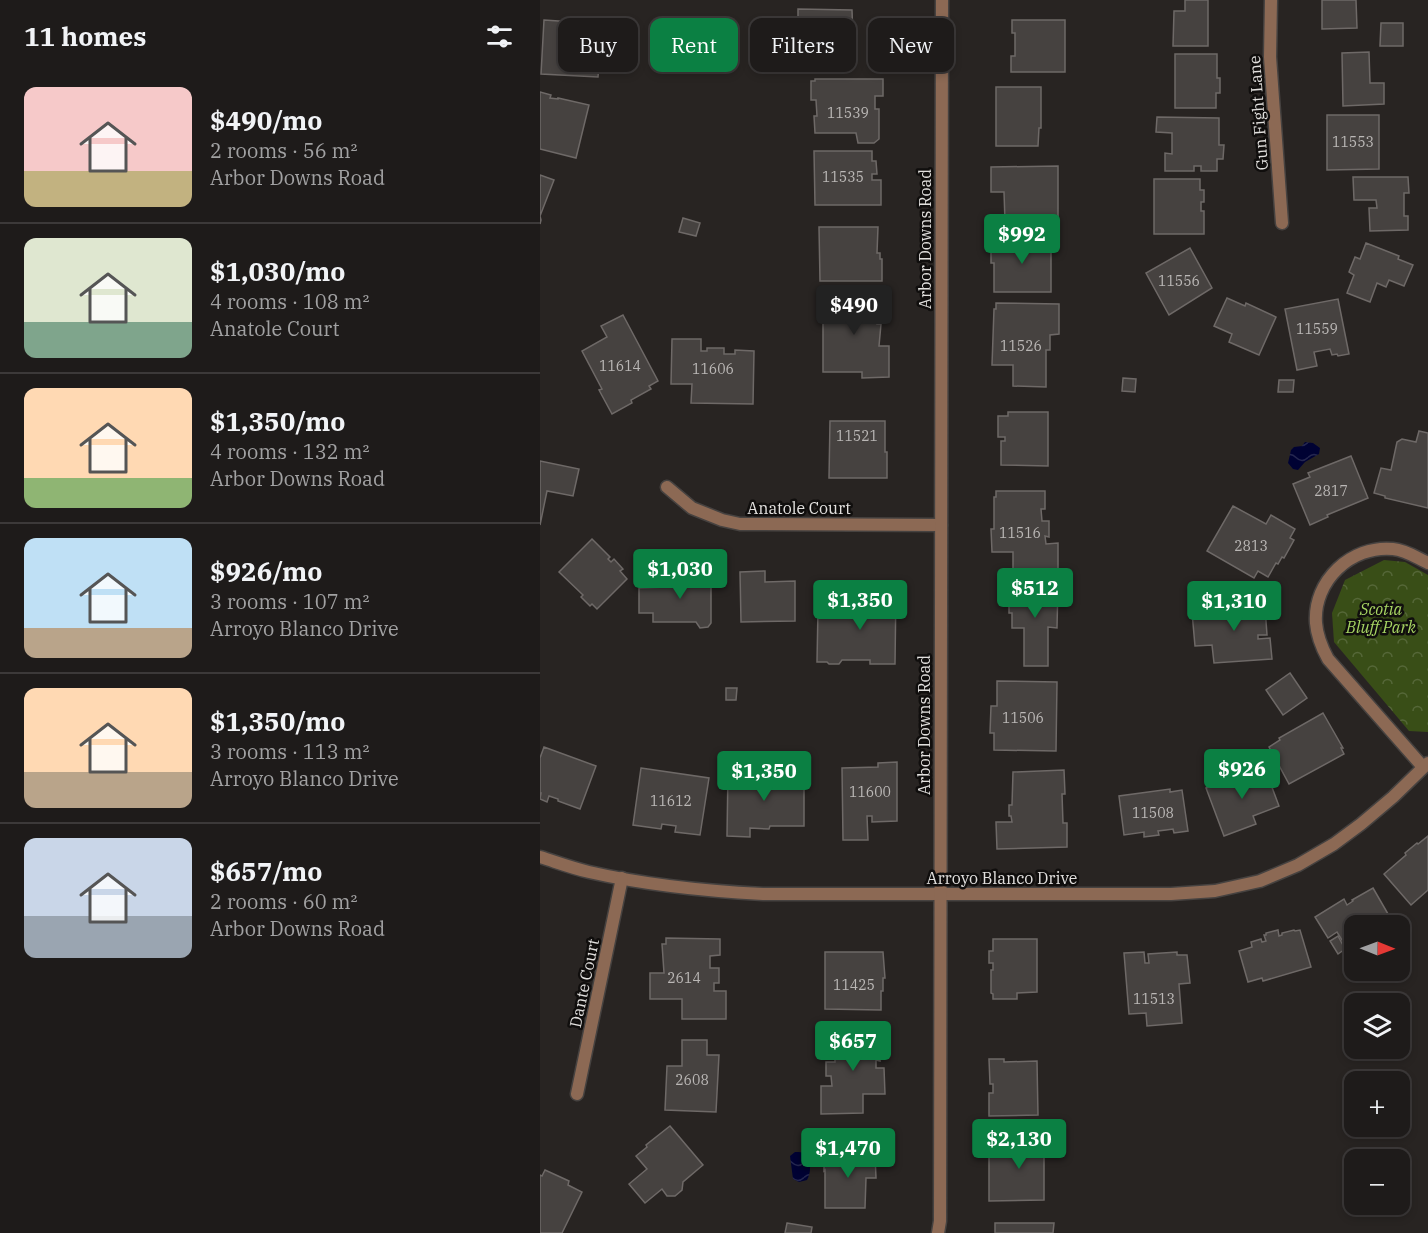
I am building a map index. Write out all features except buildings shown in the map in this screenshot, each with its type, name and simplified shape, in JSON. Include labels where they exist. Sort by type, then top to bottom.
[{"type":"street","name":"Arbor Downs Road","points":[[938,1233],[940,1221],[942,0]]},
{"type":"street","name":"Gun Fight Lane","points":[[1270,0],[1271,68],[1282,223]]},
{"type":"street","name":"Anatole Court","points":[[667,487],[692,508],[722,520],[740,524],[941,525]]},
{"type":"street","points":[[1426,765],[1328,658],[1320,644],[1316,624],[1317,604],[1324,585],[1336,568],[1353,556],[1372,550],[1393,549],[1403,551],[1428,563]]},
{"type":"street","name":"Arroyo Blanco Drive","points":[[540,857],[587,871],[712,892],[940,895],[1171,894],[1215,891],[1260,881],[1299,865],[1361,824],[1426,765]]},
{"type":"street","name":"Dante Court","points":[[577,1094],[622,878]]},
{"type":"green space","name":"Scotia Bluff Park","points":[[1384,560],[1405,562],[1428,575],[1428,732],[1409,731],[1334,642],[1332,613],[1345,580]]},
{"type":"water","points":[[1305,442],[1313,443],[1320,448],[1319,454],[1305,462],[1298,470],[1293,469],[1288,463],[1291,450],[1302,446]]},
{"type":"water","points":[[795,1152],[804,1153],[809,1159],[810,1170],[807,1180],[799,1182],[793,1179],[790,1156]]}]
